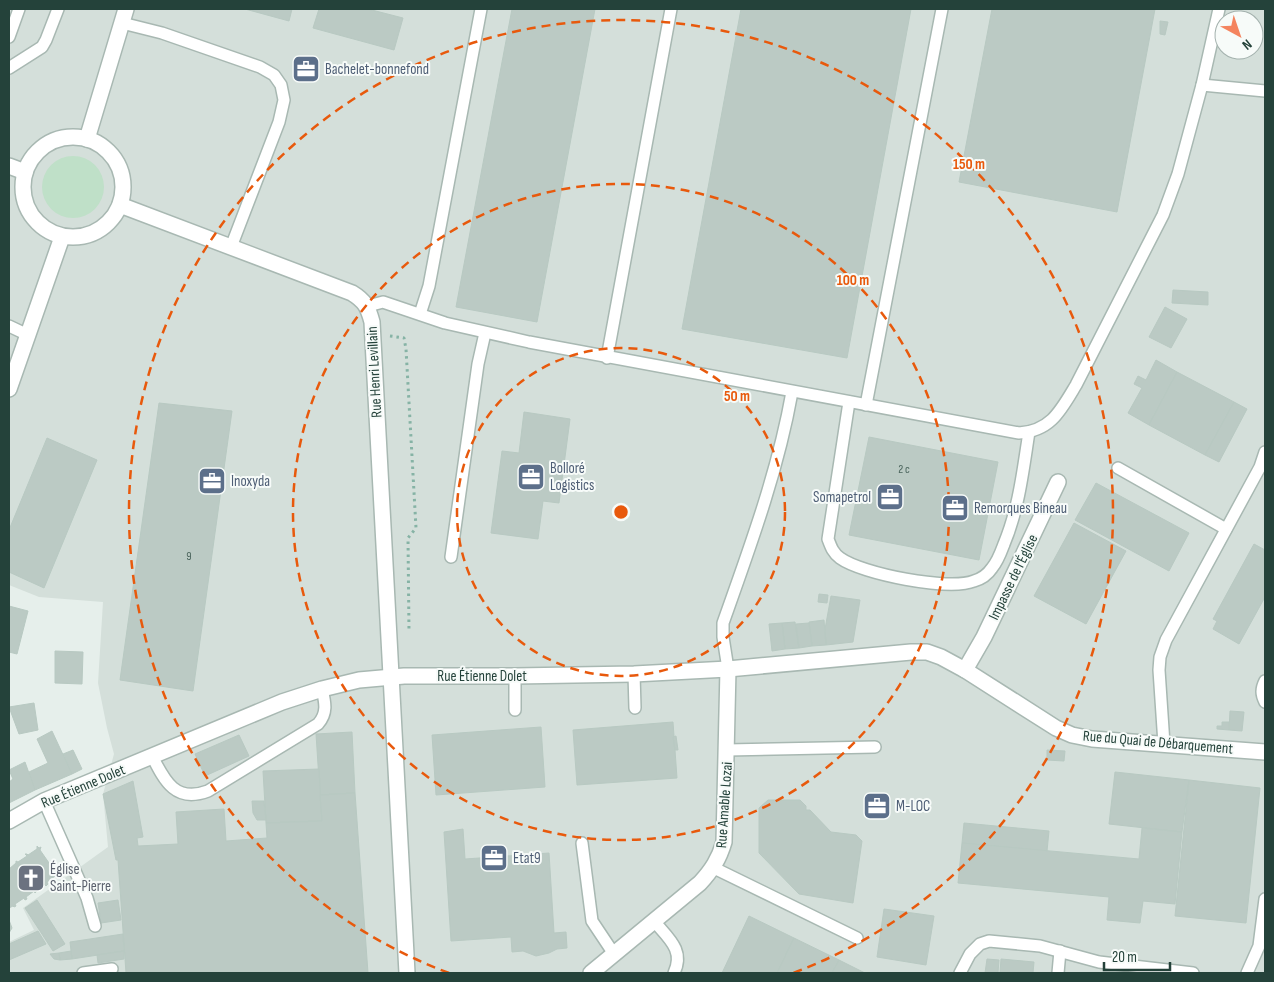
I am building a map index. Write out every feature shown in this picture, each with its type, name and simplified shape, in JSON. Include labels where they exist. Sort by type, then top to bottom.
[{"type":"street","points":[[87,139],[124,16]]},
{"type":"street","points":[[62,138],[87,139],[98,143],[108,150],[121,170],[123,188],[120,205],[113,218],[103,228],[90,235],[76,238],[62,237],[49,232],[38,224],[29,212],[24,199],[22,185],[25,172],[39,150],[50,143],[62,138]]},
{"type":"street","points":[[9,166],[25,172]]},
{"type":"street","name":"Rue Henri Levillain","points":[[120,205],[352,293],[362,299],[368,306],[372,322],[407,973]]},
{"type":"street","points":[[9,389],[62,237]]},
{"type":"street","name":"Impasse de l'Église","points":[[971,674],[984,637],[1058,482]]},
{"type":"street","name":"Rue Étienne Dolet","points":[[9,821],[44,801],[282,702],[322,689],[359,680],[392,677],[634,674],[728,669],[911,652],[927,652],[941,657],[971,674]]},
{"type":"street","name":"Rue Amable Lozai","points":[[591,973],[700,884],[714,868],[720,855],[724,842],[728,750],[728,669]]},
{"type":"street","name":"Rue du Quai de Débarquement","points":[[971,674],[1056,728],[1072,735],[1092,739],[1265,752]]},
{"type":"lane","points":[[9,37],[19,9]]},
{"type":"lane","points":[[9,68],[42,47],[58,9]]},
{"type":"lane","points":[[420,314],[429,286],[481,9]]},
{"type":"lane","points":[[607,358],[672,9]]},
{"type":"lane","points":[[866,405],[942,9]]},
{"type":"lane","points":[[368,306],[383,302],[445,323],[607,358],[1018,433],[1037,430],[1050,422],[1061,410],[1076,385],[1162,215],[1178,174],[1202,86],[1219,9]]},
{"type":"lane","points":[[124,16],[162,33],[260,67],[274,75],[281,85],[284,100],[279,122],[231,247]]},
{"type":"lane","points":[[1202,86],[1265,90]]},
{"type":"lane","points":[[9,326],[28,335]]},
{"type":"lane","points":[[451,556],[478,364],[486,333]]},
{"type":"lane","points":[[728,669],[723,637],[723,623],[759,521],[787,422],[792,392]]},
{"type":"lane","points":[[849,402],[828,539],[831,549],[850,564],[911,581],[973,582],[986,575],[994,567],[1012,525],[1021,487],[1029,432]]},
{"type":"lane","points":[[1164,744],[1159,684],[1160,657],[1166,640],[1260,467],[1265,452]]},
{"type":"lane","points":[[1118,468],[1226,529]]},
{"type":"lane","points":[[634,674],[635,708]]},
{"type":"lane","points":[[515,676],[515,710]]},
{"type":"lane","points":[[1265,681],[1262,686],[1262,693],[1265,702]]},
{"type":"lane","points":[[152,756],[165,781],[172,789],[186,794],[199,794],[208,791],[318,724],[323,718],[325,711],[322,689]]},
{"type":"lane","points":[[728,750],[875,747]]},
{"type":"lane","points":[[44,801],[87,898],[95,926]]},
{"type":"lane","points":[[582,843],[592,921],[614,954]]},
{"type":"lane","points":[[714,868],[857,938]]},
{"type":"lane","points":[[1247,973],[1259,946],[1265,899]]},
{"type":"lane","points":[[654,921],[676,947],[679,958],[674,973]]},
{"type":"lane","points":[[960,973],[970,954],[980,944],[989,941],[1040,946],[1099,962],[1193,973]]},
{"type":"lane","points":[[1058,973],[1060,951]]},
{"type":"lane","points":[[83,973],[112,969]]},
{"type":"path","points":[[372,334],[404,338],[406,350],[416,528],[408,538],[409,636]]},
{"type":"shaded area","points":[[9,9],[1265,9],[1265,973],[9,973],[9,942],[34,930],[23,908],[108,847],[103,794],[114,754],[98,683],[103,602],[39,597],[9,585]]},
{"type":"green space","points":[[73,156],[85,159],[95,165],[101,175],[104,187],[101,199],[95,209],[85,215],[73,218],[61,215],[51,209],[45,199],[42,187],[45,175],[51,165],[61,159]]},
{"type":"building","points":[[245,9],[292,9],[289,21]]},
{"type":"building","points":[[319,9],[368,9],[403,18],[394,50],[313,28]]},
{"type":"building","points":[[512,9],[595,9],[537,322],[456,307]]},
{"type":"building","points":[[741,9],[911,9],[847,358],[682,329]]},
{"type":"building","points":[[992,9],[1155,9],[1117,212],[959,182]]},
{"type":"building","points":[[1160,21],[1168,22],[1165,35],[1160,34]]},
{"type":"building","points":[[1173,290],[1208,292],[1208,305],[1172,303]]},
{"type":"building","points":[[1165,307],[1187,319],[1171,348],[1149,337]]},
{"type":"building","points":[[1156,360],[1177,372],[1149,425],[1128,413],[1142,388],[1134,384],[1138,376],[1146,380]]},
{"type":"building","points":[[1177,372],[1234,402],[1205,455],[1149,425]]},
{"type":"building","points":[[1234,402],[1247,409],[1219,462],[1205,455]]},
{"type":"building","points":[[159,403],[232,411],[193,691],[120,680]]},
{"type":"building","name":"Bolloré Logistics","points":[[524,412],[570,419],[559,503],[543,501],[538,539],[491,533],[502,451],[519,453]]},
{"type":"building","points":[[869,437],[998,462],[979,560],[849,535]]},
{"type":"building","points":[[47,438],[97,460],[44,588],[9,572],[9,530]]},
{"type":"building","points":[[1096,483],[1189,533],[1169,571],[1075,520]]},
{"type":"building","points":[[1074,523],[1126,551],[1086,624],[1034,596]]},
{"type":"building","points":[[1254,544],[1265,550],[1265,597],[1239,644],[1213,629],[1217,621],[1213,619]]},
{"type":"building","points":[[819,594],[828,595],[827,603],[818,602]]},
{"type":"building","points":[[831,596],[860,600],[853,642],[826,645],[825,629]]},
{"type":"building","points":[[9,606],[28,611],[17,654],[9,652]]},
{"type":"building","points":[[824,620],[826,645],[812,646],[809,622]]},
{"type":"building","points":[[795,622],[799,648],[785,649],[782,623]]},
{"type":"building","points":[[782,623],[785,649],[772,651],[769,624]]},
{"type":"building","points":[[809,623],[812,646],[799,648],[796,624]]},
{"type":"building","points":[[55,651],[83,652],[82,684],[55,683]]},
{"type":"building","points":[[34,703],[38,730],[19,734],[9,707]]},
{"type":"building","points":[[1230,711],[1244,712],[1242,731],[1229,730]]},
{"type":"building","points":[[673,722],[677,778],[577,785],[573,730]]},
{"type":"building","points":[[1222,722],[1229,722],[1229,730],[1217,729],[1217,726],[1222,726]]},
{"type":"building","points":[[541,727],[545,787],[436,795],[432,735]]},
{"type":"building","points":[[52,731],[72,774],[35,790],[29,772],[48,763],[37,739]]},
{"type":"building","points":[[352,732],[355,793],[320,795],[316,734]]},
{"type":"building","points":[[239,735],[249,756],[205,776],[195,754]]},
{"type":"building","points":[[676,736],[678,750],[675,750],[673,737]]},
{"type":"building","points":[[73,750],[82,769],[72,774],[63,754]]},
{"type":"building","points":[[1047,750],[1065,751],[1064,761],[1047,760]]},
{"type":"building","points":[[25,762],[35,790],[9,803],[9,782],[13,779],[9,770]]},
{"type":"building","points":[[319,769],[322,821],[266,823],[263,771]]},
{"type":"building","points":[[1115,772],[1189,780],[1182,832],[1109,824]]},
{"type":"building","points":[[1189,780],[1260,788],[1246,923],[1175,916]]},
{"type":"building","points":[[133,781],[143,837],[137,838],[138,846],[178,844],[176,812],[224,809],[226,841],[267,838],[266,823],[322,821],[320,795],[355,793],[368,973],[126,973],[118,860],[116,860],[103,794]]},
{"type":"building","points":[[768,800],[800,800],[806,806],[806,810],[810,810],[831,832],[856,835],[862,841],[853,903],[799,894],[759,853],[759,808]]},
{"type":"building","points":[[252,801],[264,801],[266,820],[257,820],[253,813]]},
{"type":"building","points":[[964,823],[1049,831],[1047,851],[962,843]]},
{"type":"building","points":[[1142,828],[1182,832],[1175,904],[1143,901],[1140,923],[1107,920],[1109,897],[958,883],[962,843],[1139,859]]},
{"type":"building","points":[[463,829],[465,859],[549,853],[554,933],[566,932],[567,948],[557,949],[536,956],[523,951],[512,952],[511,937],[451,941],[444,832]]},
{"type":"building","name":"Église Saint-Pierre","points":[[37,846],[41,847],[40,850],[56,873],[58,872],[58,877],[55,876],[47,882],[46,886],[44,884],[36,889],[35,893],[34,891],[26,897],[27,899],[25,900],[24,898],[15,904],[16,906],[9,908],[9,869],[16,861],[18,862],[27,856],[25,854],[28,855],[37,849]]},
{"type":"building","points":[[37,900],[65,944],[53,951],[25,908]]},
{"type":"building","points":[[118,900],[121,920],[101,923],[98,903]]},
{"type":"building","points":[[884,909],[934,916],[926,965],[877,957]]},
{"type":"building","points":[[749,916],[794,938],[777,973],[722,973]]},
{"type":"building","points":[[9,920],[12,928],[9,933]]},
{"type":"building","points":[[38,931],[46,944],[9,960],[9,944]]},
{"type":"building","points":[[123,934],[124,951],[72,959],[70,942]]},
{"type":"building","points":[[794,938],[839,960],[832,973],[777,973]]},
{"type":"building","points":[[71,951],[72,959],[60,960],[59,953]]},
{"type":"building","points":[[124,951],[124,959],[98,963],[97,955]]},
{"type":"building","points":[[59,953],[60,960],[54,959],[50,954]]},
{"type":"building","points":[[987,959],[999,960],[998,973],[985,973]]},
{"type":"building","points":[[1001,959],[1034,962],[1033,973],[1000,972]]},
{"type":"building","points":[[839,960],[865,973],[832,973]]},
{"type":"place","name":"Bachelet-bonnefond","points":[[306,69]]},
{"type":"place","name":"Bolloré Logistics","points":[[531,477]]},
{"type":"place","name":"Inoxyda","points":[[212,481]]},
{"type":"place","name":"Somapetrol","points":[[890,497]]},
{"type":"place","name":"Remorques Bineau","points":[[955,508]]},
{"type":"place","name":"M-LOC","points":[[877,806]]},
{"type":"place","name":"Etat9","points":[[494,858]]},
{"type":"place","name":"Église Saint-Pierre","points":[[31,878]]}]
